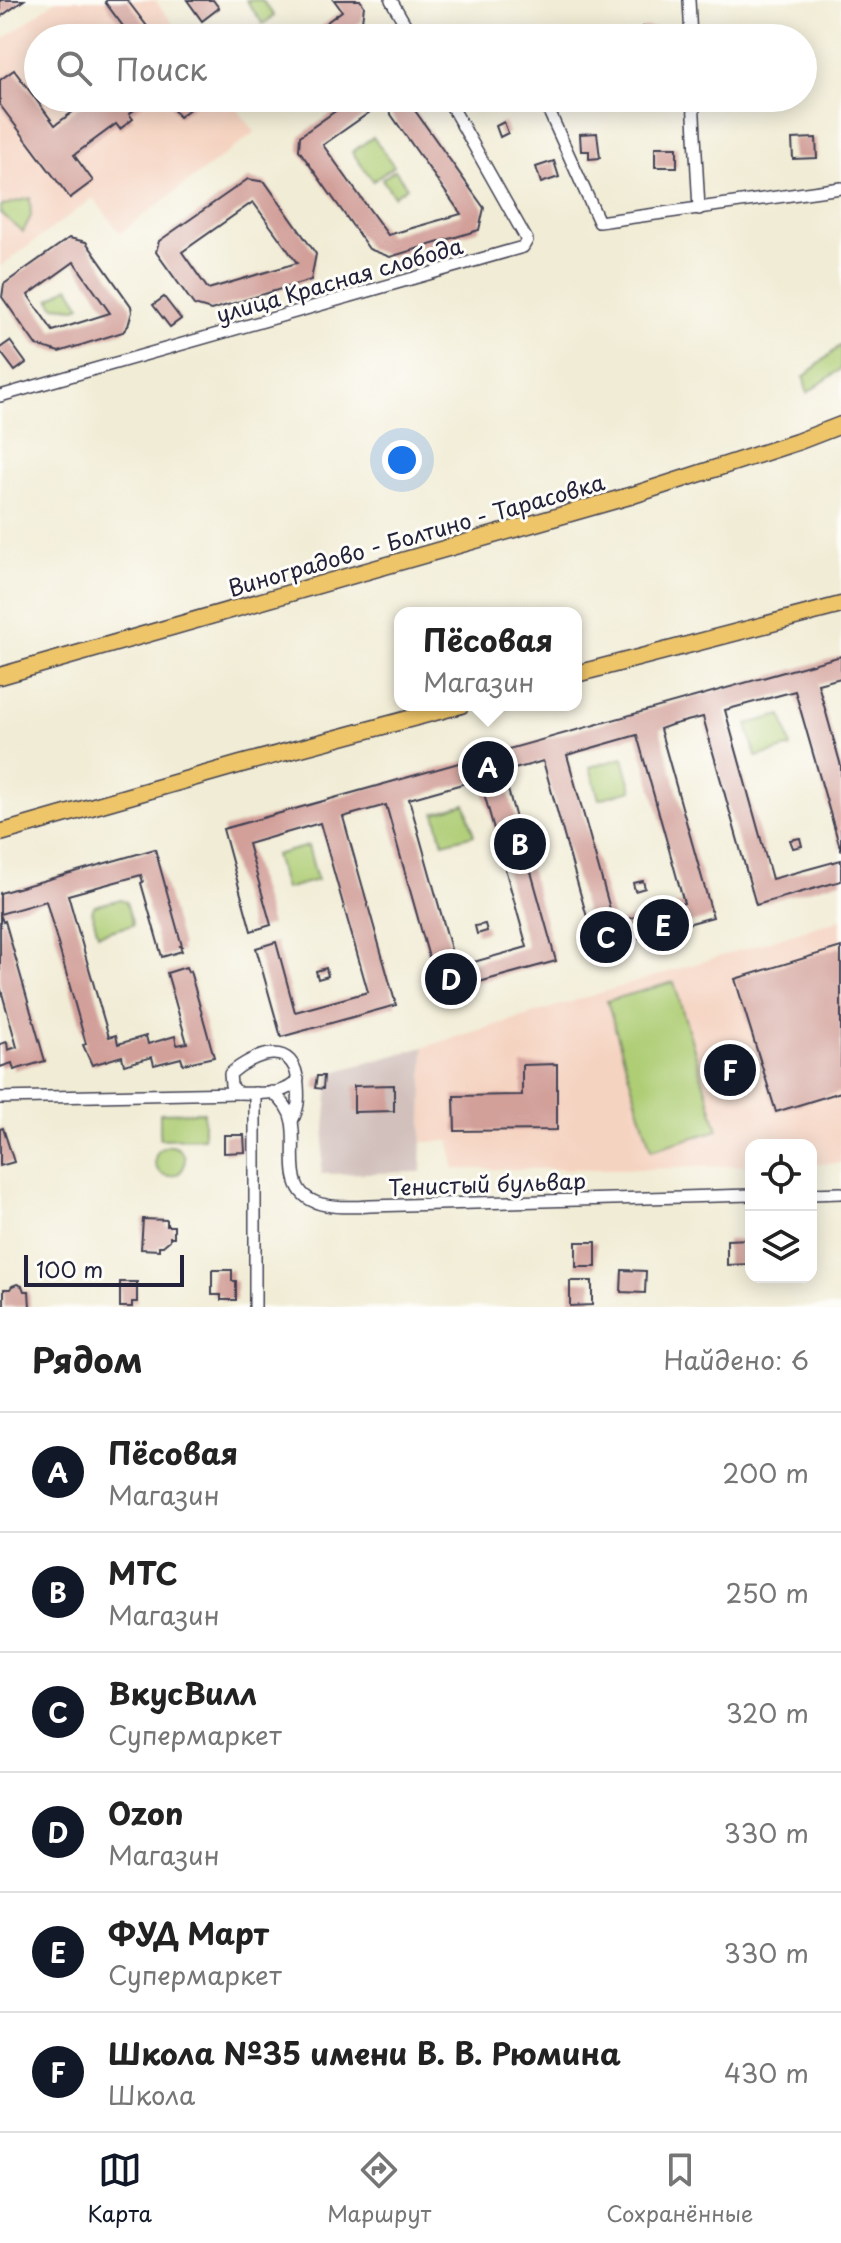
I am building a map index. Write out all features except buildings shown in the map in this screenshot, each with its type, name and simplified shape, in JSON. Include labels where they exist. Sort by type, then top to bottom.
[{"type":"main road","name":"Виноградово - Болтино - Тарасовка","points":[[0,676],[633,495],[841,425]]},
{"type":"main road","points":[[582,672],[841,605]]},
{"type":"main road","points":[[0,833],[439,711]]},
{"type":"street","points":[[391,0],[405,24]]},
{"type":"street","points":[[689,0],[690,24]]},
{"type":"street","name":"улица Красная слобода","points":[[0,396],[523,247],[527,240],[455,112]]},
{"type":"street","points":[[549,112],[599,222],[841,188]]},
{"type":"street","points":[[694,112],[699,209]]},
{"type":"street","points":[[0,1098],[255,1093],[272,1092],[294,1086],[298,1079],[296,1068],[289,1058],[271,1053],[254,1057],[220,1083],[190,1094]]},
{"type":"street","points":[[230,1074],[231,1085],[238,1093]]},
{"type":"street","name":"Тенистый бульвар","points":[[298,1079],[299,1108],[292,1121],[293,1174],[296,1186],[304,1195],[324,1205],[353,1207],[745,1195]]},
{"type":"street","points":[[272,1092],[286,1106],[292,1121]]},
{"type":"street","points":[[255,1093],[255,1307]]},
{"type":"street","points":[[817,1194],[841,1193]]},
{"type":"shaded area","points":[[56,0],[155,0],[173,24],[24,24]]},
{"type":"shaded area","points":[[24,24],[24,112],[240,112],[255,132],[120,233],[93,198],[0,267],[0,42]]},
{"type":"shaded area","points":[[841,919],[841,1163],[817,1164],[817,1139],[745,1139],[745,1165],[647,1169],[454,1169],[450,1141],[422,1142],[424,1047]]},
{"type":"shaded area","points":[[424,1047],[421,1172],[321,1174],[330,1073]]},
{"type":"green space","points":[[246,0],[262,0],[274,16],[263,24]]},
{"type":"green space","points":[[373,137],[394,166],[373,181],[352,152]]},
{"type":"green space","points":[[395,170],[407,187],[394,196],[382,179]]},
{"type":"green space","points":[[30,198],[31,216],[23,232],[0,213],[0,206]]},
{"type":"green space","points":[[69,287],[81,306],[54,306],[50,299]]},
{"type":"green space","points":[[841,345],[841,369],[807,393],[804,377]]},
{"type":"green space","points":[[782,715],[791,747],[756,757],[747,724]]},
{"type":"green space","points":[[623,758],[632,790],[599,799],[590,767]]},
{"type":"green space","points":[[465,804],[474,835],[443,843],[435,813]]},
{"type":"green space","points":[[308,846],[317,880],[285,889],[275,855]]},
{"type":"green space","points":[[121,899],[126,902],[133,925],[98,934],[92,912],[94,906]]},
{"type":"green space","points":[[674,982],[718,1130],[651,1150],[607,1001]]},
{"type":"green space","points":[[204,1112],[204,1138],[160,1139],[160,1113]]},
{"type":"green space","points":[[170,1146],[180,1151],[185,1161],[180,1171],[170,1176],[160,1171],[155,1161],[160,1151]]},
{"type":"place","name":"Пёсовая","points":[[488,767]]},
{"type":"place","name":"МТС","points":[[520,844]]},
{"type":"place","name":"ФУД Март","points":[[663,925]]},
{"type":"place","name":"ВкусВилл","points":[[606,937]]},
{"type":"place","name":"Ozon","points":[[451,979]]},
{"type":"place","name":"Школа №35 имени В. В. Рюмина","points":[[730,1070]]}]
